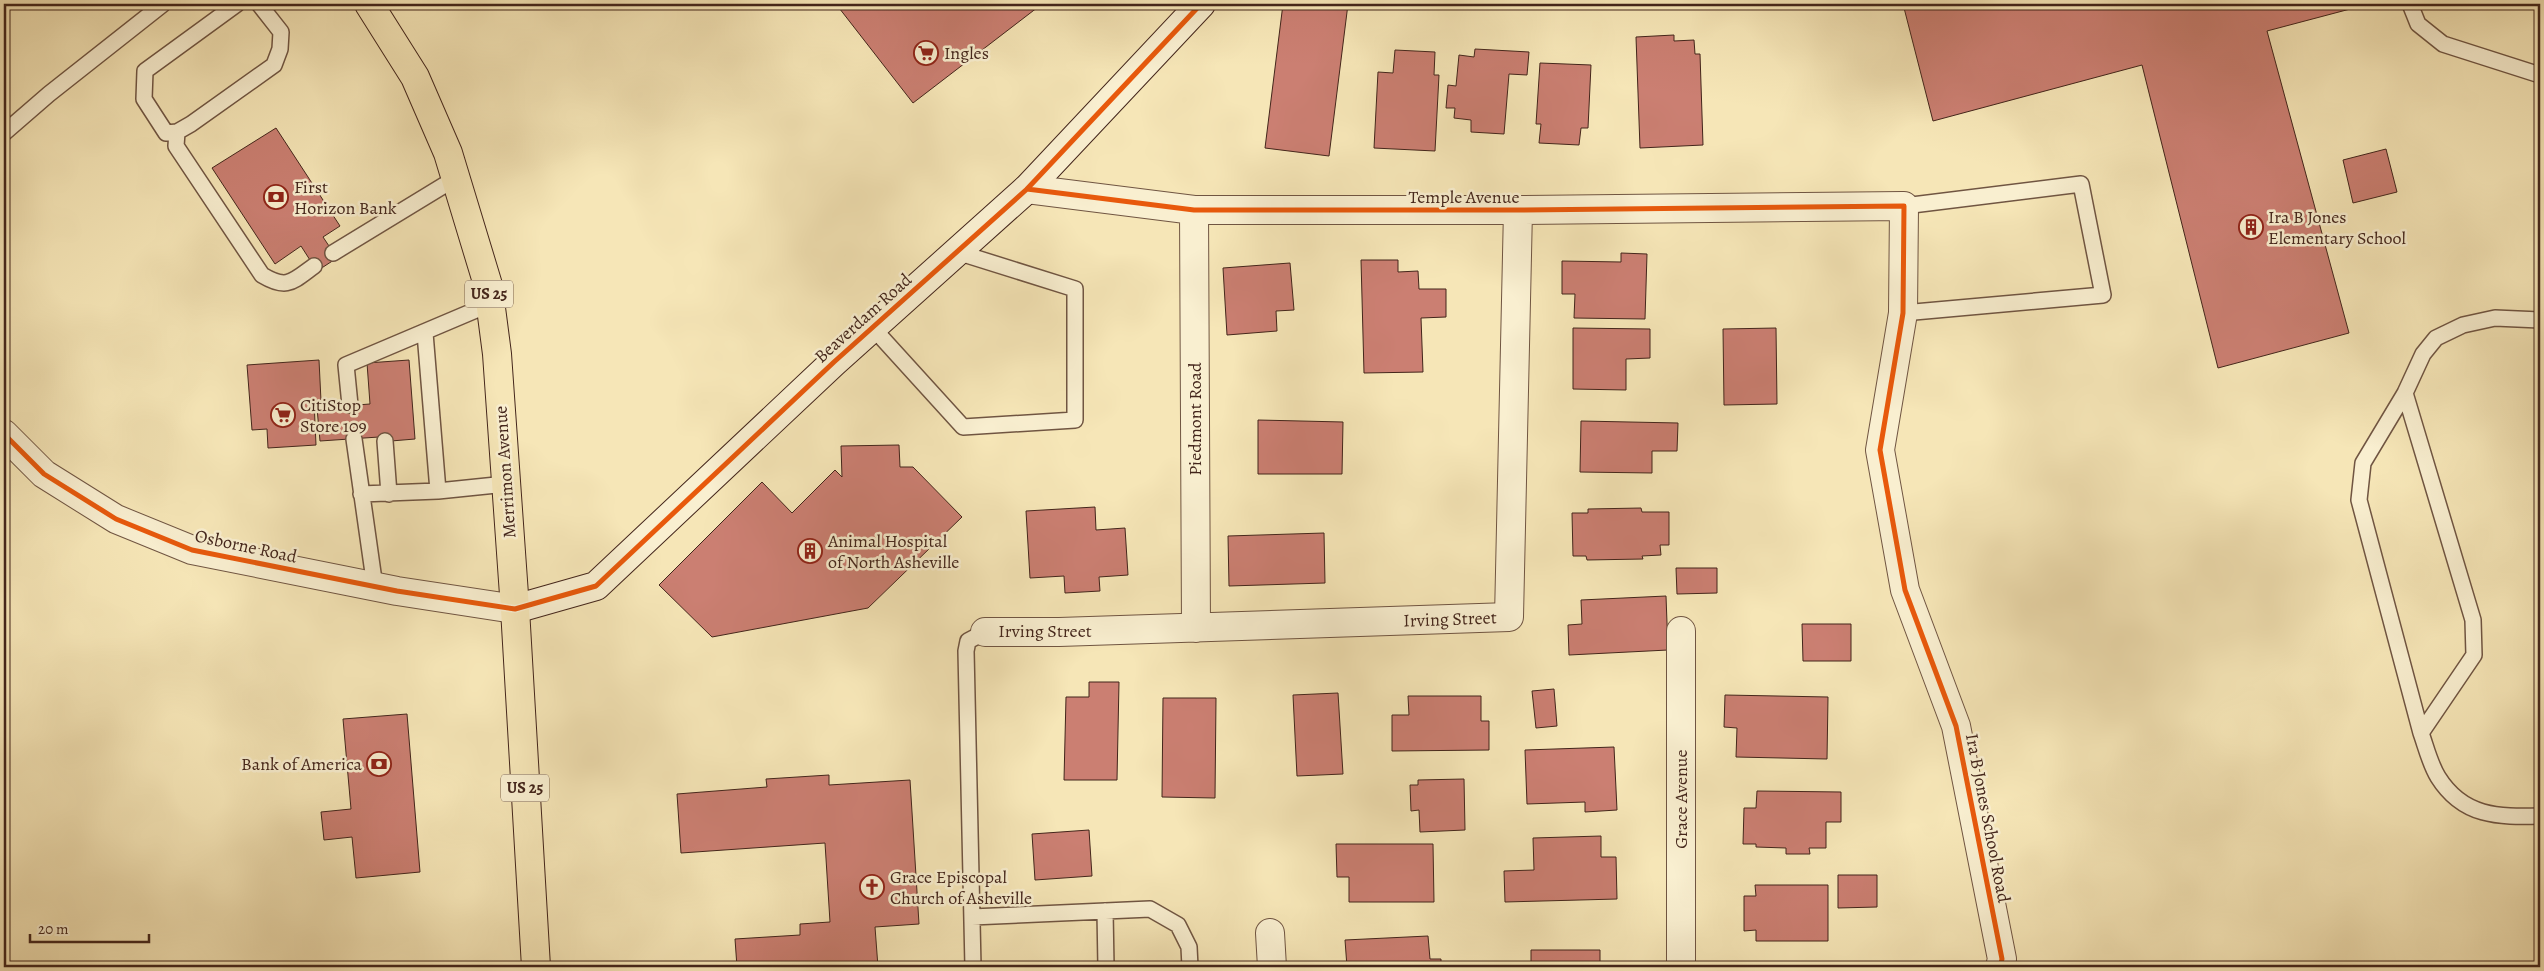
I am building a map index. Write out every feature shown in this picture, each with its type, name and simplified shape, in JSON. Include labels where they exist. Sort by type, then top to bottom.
[{"type":"main road","name":"Merrimon Avenue","points":[[369,4],[415,77],[456,178],[488,285],[497,354],[515,609],[536,967]]},
{"type":"street","name":"Beaverdam Road","points":[[515,609],[596,586],[873,328],[1027,189],[1201,4]]},
{"type":"street","name":"Temple Avenue","points":[[1027,189],[1194,210],[1518,210],[1904,206]]},
{"type":"street","name":"Ira B Jones School Road","points":[[1904,206],[1903,313],[1880,450],[1905,590],[1956,726],[2002,959],[2000,967]]},
{"type":"street","name":"Piedmont Road","points":[[1194,210],[1196,628]]},
{"type":"street","name":"Irving Street","points":[[985,632],[1059,632],[1509,617],[1518,210]]},
{"type":"street","name":"Osborne Road","points":[[4,434],[44,474],[124,522],[192,550],[376,587],[515,609]]},
{"type":"street","name":"Grace Avenue","points":[[1680,967],[1681,631]]},
{"type":"street","points":[[1270,933],[1272,967]]},
{"type":"lane","points":[[4,133],[49,94],[163,4]]},
{"type":"lane","points":[[237,4],[145,71],[144,99],[166,134],[177,132],[274,65],[280,49],[281,32],[259,4]]},
{"type":"lane","points":[[2410,4],[2418,24],[2443,44],[2540,75]]},
{"type":"lane","points":[[177,132],[176,146],[262,275],[276,284],[293,282],[314,266]]},
{"type":"lane","points":[[333,253],[456,178]]},
{"type":"lane","points":[[1903,313],[2103,295],[2081,184],[1904,206]]},
{"type":"lane","points":[[873,328],[963,427],[1075,420],[1075,289],[957,252]]},
{"type":"lane","points":[[350,405],[346,365],[378,357],[425,333],[490,304]]},
{"type":"lane","points":[[2540,320],[2495,318],[2463,325],[2436,338],[2423,354],[2405,393],[2363,463],[2360,500],[2421,734],[2438,776],[2457,800],[2480,812],[2505,817],[2540,816]]},
{"type":"lane","points":[[425,333],[438,491]]},
{"type":"lane","points":[[2405,393],[2473,620],[2474,655],[2421,734]]},
{"type":"lane","points":[[354,439],[376,587]]},
{"type":"lane","points":[[385,441],[389,494]]},
{"type":"lane","points":[[361,494],[438,491],[506,484]]},
{"type":"lane","points":[[973,967],[966,651],[968,641],[985,632]]},
{"type":"lane","points":[[972,917],[1150,909],[1178,925],[1189,947],[1190,967]]},
{"type":"lane","points":[[1105,911],[1106,967]]},
{"type":"building","name":"Ingles","points":[[836,4],[1042,4],[913,103]]},
{"type":"building","points":[[1283,4],[1348,4],[1329,156],[1265,148]]},
{"type":"building","name":"Ira B Jones Elementary School","points":[[1903,4],[2369,4],[2267,31],[2349,333],[2218,368],[2142,65],[1933,121]]},
{"type":"building","points":[[1674,35],[1674,41],[1694,40],[1695,54],[1700,54],[1703,145],[1640,148],[1636,37]]},
{"type":"building","points":[[1475,49],[1529,52],[1527,75],[1509,74],[1504,134],[1471,132],[1471,120],[1454,118],[1455,108],[1446,108],[1448,85],[1456,86],[1459,55],[1474,57]]},
{"type":"building","points":[[1395,50],[1435,52],[1434,75],[1439,75],[1435,151],[1374,148],[1378,72],[1393,73]]},
{"type":"building","points":[[1540,63],[1591,65],[1588,128],[1581,128],[1579,145],[1539,143],[1541,124],[1536,124]]},
{"type":"building","name":"First Horizon Bank","points":[[276,128],[340,226],[323,237],[337,258],[317,271],[301,246],[275,264],[212,168]]},
{"type":"building","points":[[2386,149],[2397,192],[2353,203],[2343,160]]},
{"type":"building","points":[[1621,253],[1647,254],[1645,319],[1574,318],[1575,294],[1562,294],[1562,261],[1621,262]]},
{"type":"building","points":[[1361,260],[1398,260],[1398,272],[1418,271],[1419,289],[1446,289],[1446,317],[1421,318],[1423,372],[1364,373]]},
{"type":"building","points":[[1290,263],[1294,310],[1276,311],[1277,331],[1227,335],[1223,268]]},
{"type":"building","points":[[1573,328],[1650,329],[1650,358],[1626,359],[1626,390],[1573,389]]},
{"type":"building","points":[[1776,328],[1777,404],[1724,405],[1723,329]]},
{"type":"building","name":"CitiStop Store 109","points":[[319,360],[321,401],[314,401],[316,445],[268,448],[267,429],[252,430],[247,365]]},
{"type":"building","points":[[409,360],[415,439],[379,442],[379,437],[320,441],[317,408],[370,404],[367,363]]},
{"type":"building","points":[[1258,420],[1343,422],[1342,474],[1258,474]]},
{"type":"building","points":[[1581,421],[1678,423],[1677,451],[1652,451],[1652,473],[1580,472]]},
{"type":"building","name":"Animal Hospital of North Asheville","points":[[899,445],[900,467],[913,467],[962,517],[868,608],[712,637],[659,585],[762,482],[792,513],[835,470],[842,477],[841,446]]},
{"type":"building","points":[[1095,507],[1096,530],[1125,528],[1128,575],[1099,577],[1100,591],[1065,593],[1064,576],[1030,578],[1026,511]]},
{"type":"building","points":[[1641,508],[1642,512],[1669,512],[1669,545],[1660,545],[1661,555],[1642,556],[1643,559],[1587,560],[1586,556],[1573,556],[1572,513],[1588,513],[1588,509]]},
{"type":"building","points":[[1324,533],[1325,583],[1229,586],[1228,536]]},
{"type":"building","points":[[1676,568],[1717,568],[1717,593],[1677,594]]},
{"type":"building","points":[[1666,596],[1668,650],[1569,655],[1568,625],[1582,624],[1581,600]]},
{"type":"building","points":[[1802,624],[1851,624],[1851,661],[1803,661]]},
{"type":"building","points":[[1089,682],[1119,682],[1117,780],[1064,780],[1066,697],[1089,697]]},
{"type":"building","points":[[1554,689],[1557,726],[1536,728],[1532,691]]},
{"type":"building","points":[[1338,693],[1343,774],[1297,776],[1293,695]]},
{"type":"building","points":[[1725,695],[1828,697],[1827,759],[1736,757],[1737,728],[1724,727]]},
{"type":"building","points":[[1408,696],[1481,696],[1481,721],[1489,721],[1489,750],[1392,751],[1392,715],[1409,715]]},
{"type":"building","points":[[1163,698],[1216,698],[1215,798],[1162,797]]},
{"type":"building","name":"Bank of America","points":[[407,714],[420,872],[356,878],[352,837],[324,840],[321,812],[351,809],[343,719]]},
{"type":"building","points":[[1614,747],[1617,810],[1585,812],[1585,802],[1527,804],[1525,750]]},
{"type":"building","name":"Grace Episcopal Church of Asheville","points":[[829,775],[829,785],[910,780],[919,924],[875,927],[878,967],[737,967],[735,939],[800,935],[800,924],[830,922],[825,843],[681,853],[677,794],[767,787],[766,779]]},
{"type":"building","points":[[1464,779],[1465,830],[1420,832],[1419,810],[1411,811],[1410,785],[1418,785],[1418,780]]},
{"type":"building","points":[[1757,791],[1841,792],[1841,822],[1826,822],[1826,848],[1809,848],[1810,854],[1786,854],[1786,848],[1756,847],[1756,844],[1743,844],[1744,808],[1756,808]]},
{"type":"building","points":[[1089,830],[1092,876],[1035,880],[1032,834]]},
{"type":"building","points":[[1601,836],[1601,857],[1616,857],[1617,899],[1505,902],[1504,871],[1534,870],[1533,838]]},
{"type":"building","points":[[1336,844],[1433,844],[1434,902],[1349,902],[1349,877],[1337,877]]},
{"type":"building","points":[[1838,875],[1877,875],[1877,907],[1838,908]]},
{"type":"building","points":[[1755,885],[1828,885],[1828,941],[1756,941],[1756,930],[1744,931],[1744,896],[1756,896]]},
{"type":"building","points":[[1428,936],[1430,959],[1441,959],[1441,967],[1347,967],[1345,940]]},
{"type":"building","points":[[1531,950],[1600,950],[1600,967],[1531,967]]},
{"type":"building","points":[[1756,964],[1825,964],[1825,967],[1756,967]]},
{"type":"cycle path","points":[[4,434],[44,474],[116,519],[192,550],[397,591],[515,609],[596,586],[834,362],[1027,189],[1201,4]]},
{"type":"cycle path","points":[[1027,189],[1194,210],[1518,210],[1904,206],[1903,313],[1880,450],[1905,590],[1956,726],[2002,959],[2000,967]]},
{"type":"place","name":"Ingles","points":[[926,53]]},
{"type":"place","name":"First Horizon Bank","points":[[276,197]]},
{"type":"place","name":"Ira B Jones Elementary School","points":[[2251,227]]},
{"type":"place","name":"CitiStop Store 109","points":[[283,415]]},
{"type":"place","name":"Animal Hospital of North Asheville","points":[[810,551]]},
{"type":"place","name":"Bank of America","points":[[379,764]]},
{"type":"place","name":"Grace Episcopal Church of Asheville","points":[[872,887]]}]
